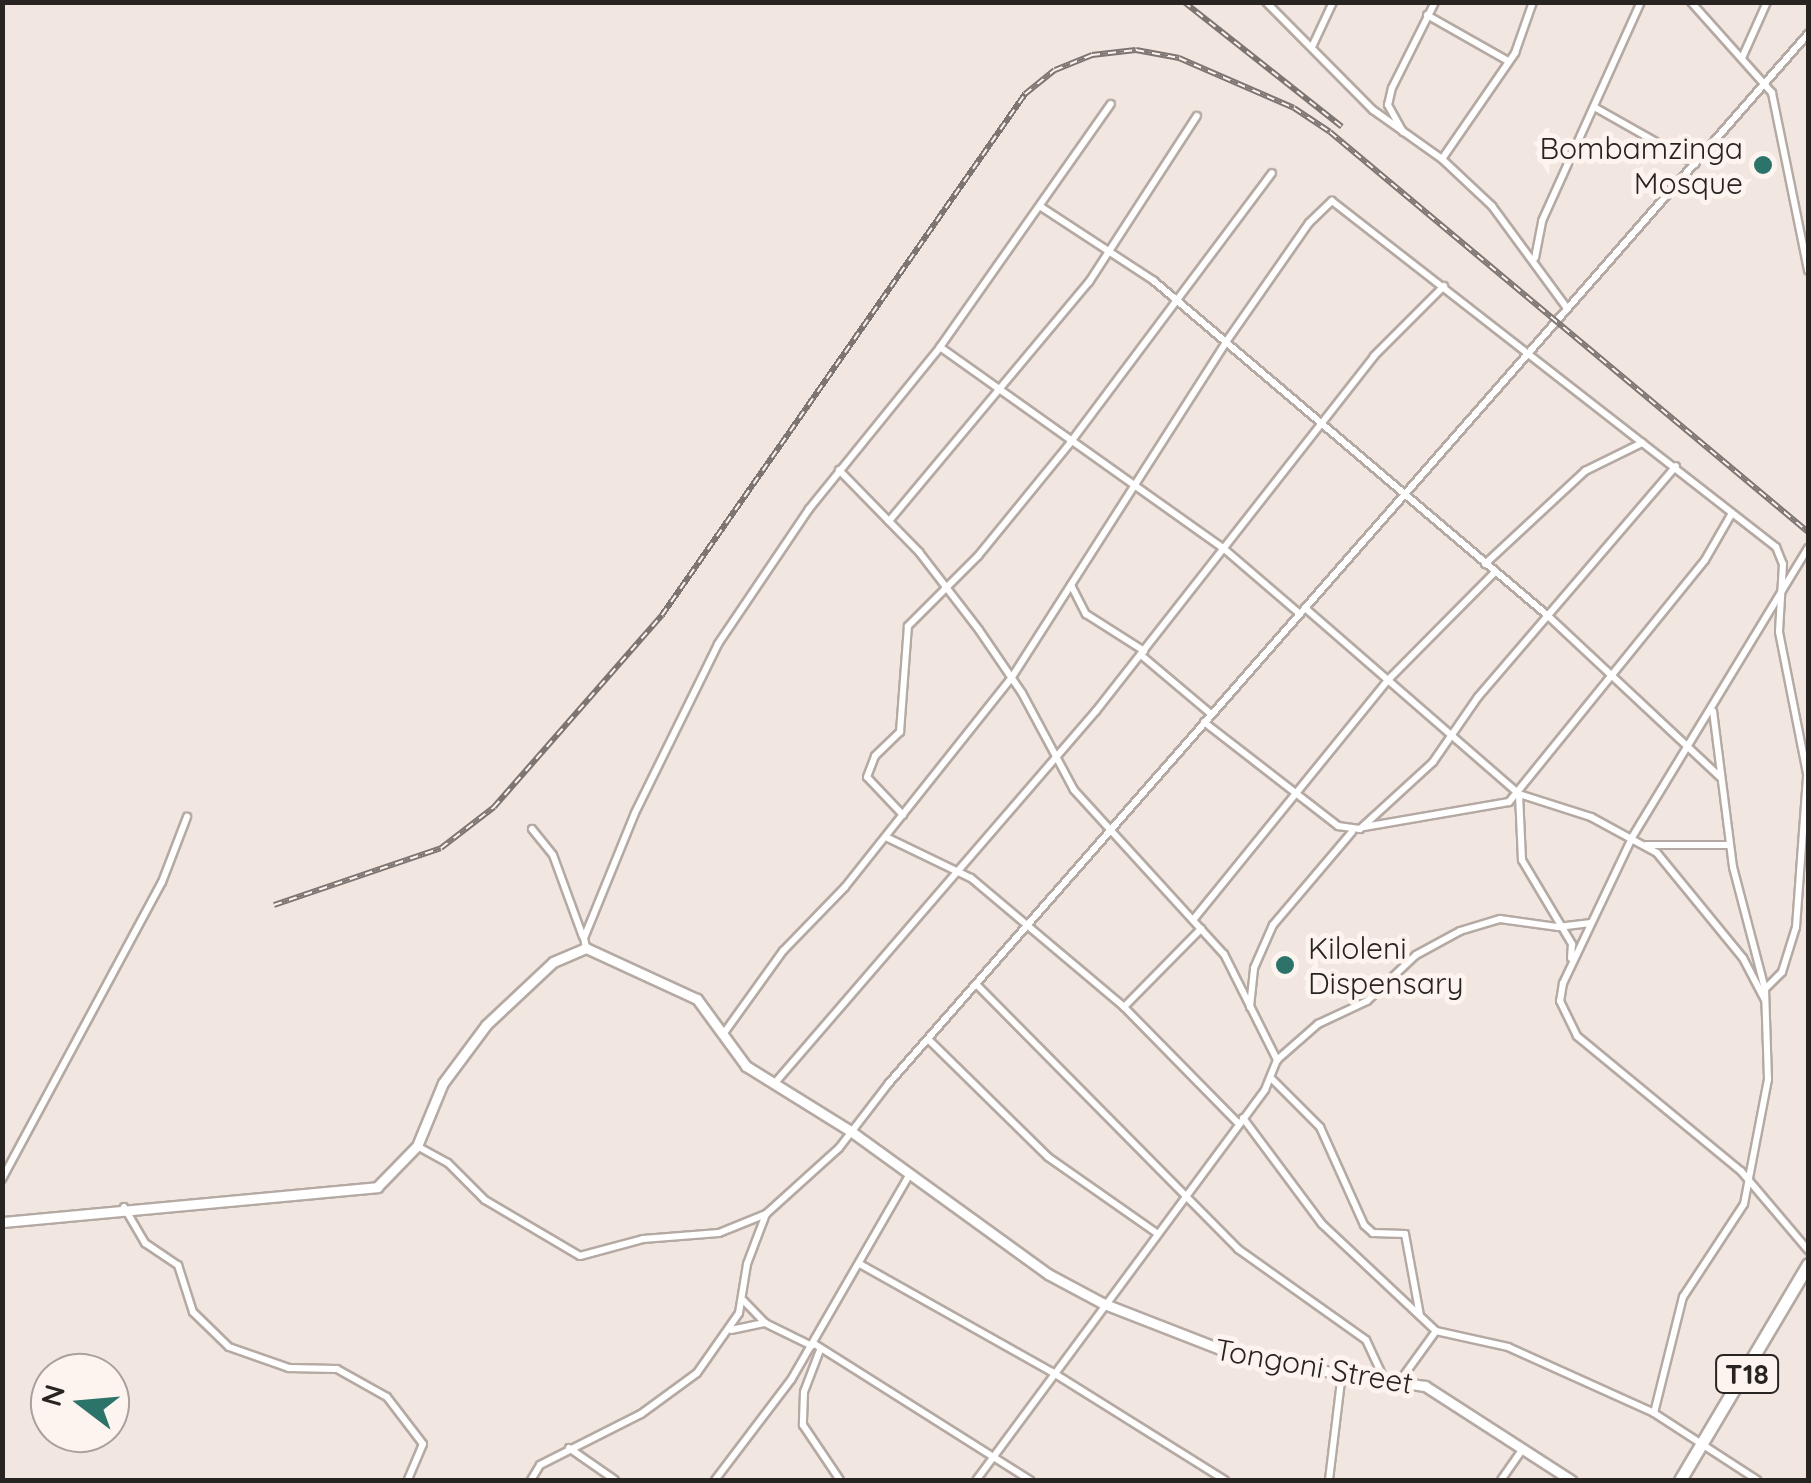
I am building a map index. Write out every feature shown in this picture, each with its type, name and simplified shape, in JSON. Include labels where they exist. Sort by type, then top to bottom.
[{"type":"highway","name":"T18","points":[[1680,1480],[1808,1264]]},
{"type":"street","points":[[1266,2],[1404,133],[1442,159],[1535,258],[1567,308]]},
{"type":"street","points":[[1312,48],[1333,2]]},
{"type":"street","points":[[1404,133],[1389,100],[1435,2]]},
{"type":"street","points":[[1442,159],[1508,61],[1534,2]]},
{"type":"street","points":[[1535,258],[1542,221],[1642,2]]},
{"type":"street","points":[[1691,2],[1766,84],[1775,101],[1808,264]]},
{"type":"street","points":[[1742,58],[1768,2]]},
{"type":"street","points":[[1427,15],[1508,61]]},
{"type":"street","points":[[417,1146],[448,1162],[485,1200],[580,1256],[643,1239],[719,1233],[766,1214],[852,1132],[1026,925],[1405,494],[1526,350],[1808,34]]},
{"type":"street","points":[[3,1222],[124,1208],[228,1205],[378,1187],[417,1146],[443,1082],[486,1025],[553,962],[585,943],[710,659],[839,470],[940,347],[1110,104]]},
{"type":"street","points":[[1596,108],[1695,164]]},
{"type":"street","points":[[888,522],[1114,248],[1197,116]]},
{"type":"street","points":[[903,816],[867,777],[875,756],[900,732],[904,633],[1070,443],[1272,173]]},
{"type":"street","points":[[724,1032],[783,951],[886,838],[1012,677],[1138,489],[1226,342],[1329,202],[1342,204],[1776,548],[1782,586],[1779,632],[1808,777],[1796,927],[1782,972],[1765,989]]},
{"type":"street","points":[[1041,206],[1114,248],[1322,422],[1547,614],[1720,777]]},
{"type":"street","points":[[774,1084],[1056,760],[1374,356],[1444,286]]},
{"type":"street","points":[[940,347],[1223,548],[1389,679],[1517,793],[1644,845],[1688,884],[1765,1000]]},
{"type":"street","points":[[1485,564],[1585,471],[1642,443]]},
{"type":"street","points":[[1250,1008],[1254,968],[1273,925],[1352,832],[1422,774],[1547,614],[1594,570],[1676,466]]},
{"type":"street","points":[[839,470],[888,522],[1012,677],[1074,790],[1230,962],[1277,1060]]},
{"type":"street","points":[[1362,826],[1506,803],[1720,539],[1732,513]]},
{"type":"street","points":[[1808,548],[1632,838],[1569,970],[1560,1001],[1578,1036],[1750,1182],[1808,1250]]},
{"type":"street","points":[[1192,920],[1389,679],[1495,572]]},
{"type":"street","points":[[1071,585],[1086,614],[1142,653],[1211,714]]},
{"type":"street","points":[[1654,1412],[1683,1297],[1734,1222],[1750,1182],[1768,1078],[1765,989],[1729,846],[1713,710]]},
{"type":"street","points":[[1204,722],[1352,832]]},
{"type":"street","points":[[1517,793],[1522,860],[1558,928],[1572,944],[1569,970]]},
{"type":"street","points":[[2,1179],[162,882],[187,817]]},
{"type":"street","points":[[532,828],[548,846],[585,943]]},
{"type":"street","points":[[886,838],[959,870],[1124,1007],[1240,1120],[1322,1224],[1436,1331],[1508,1347],[1654,1412],[1702,1448],[1757,1480]]},
{"type":"street","points":[[1644,845],[1729,846]]},
{"type":"street","points":[[976,1480],[1155,1232],[1272,1079],[1277,1060],[1318,1024],[1367,1002],[1416,955],[1460,930],[1500,919],[1558,928],[1591,924]]},
{"type":"street","points":[[1124,1007],[1201,929]]},
{"type":"street","name":"Tongoni Street","points":[[585,943],[697,1000],[724,1032],[736,1056],[852,1132],[1048,1274],[1102,1304],[1246,1359],[1402,1378],[1451,1397],[1570,1480]]},
{"type":"street","points":[[976,984],[1184,1197],[1270,1278],[1357,1332],[1382,1374]]},
{"type":"street","points":[[928,1039],[1048,1156],[1155,1232]]},
{"type":"street","points":[[1272,1079],[1325,1135],[1364,1225],[1373,1233],[1404,1234],[1420,1317]]},
{"type":"street","points":[[714,1480],[815,1346],[910,1176]]},
{"type":"street","points":[[124,1208],[145,1243],[178,1265],[194,1312],[229,1347],[290,1368],[337,1369],[387,1397],[423,1444],[408,1480]]},
{"type":"street","points":[[531,1480],[540,1465],[671,1396],[730,1330],[744,1300],[747,1264],[766,1214]]},
{"type":"street","points":[[860,1264],[1052,1372],[1225,1480]]},
{"type":"street","points":[[744,1300],[765,1323],[815,1346],[1030,1480]]},
{"type":"street","points":[[730,1330],[765,1323]]},
{"type":"street","points":[[1402,1378],[1436,1331]]},
{"type":"street","points":[[815,1346],[804,1392],[803,1426],[840,1480]]},
{"type":"street","points":[[1328,1480],[1342,1372]]},
{"type":"street","points":[[1501,1480],[1524,1447]]},
{"type":"street","points":[[569,1448],[616,1480]]},
{"type":"railway","points":[[1184,2],[1342,127]]},
{"type":"railway","points":[[274,905],[441,848],[494,807],[662,615],[1025,94],[1055,70],[1092,55],[1136,50],[1179,58],[1294,108],[1330,132],[1808,532]]},
{"type":"place","name":"Bombamzinga Mosque","points":[[1763,165]]},
{"type":"place","name":"Kiloleni Dispensary","points":[[1285,965]]}]
